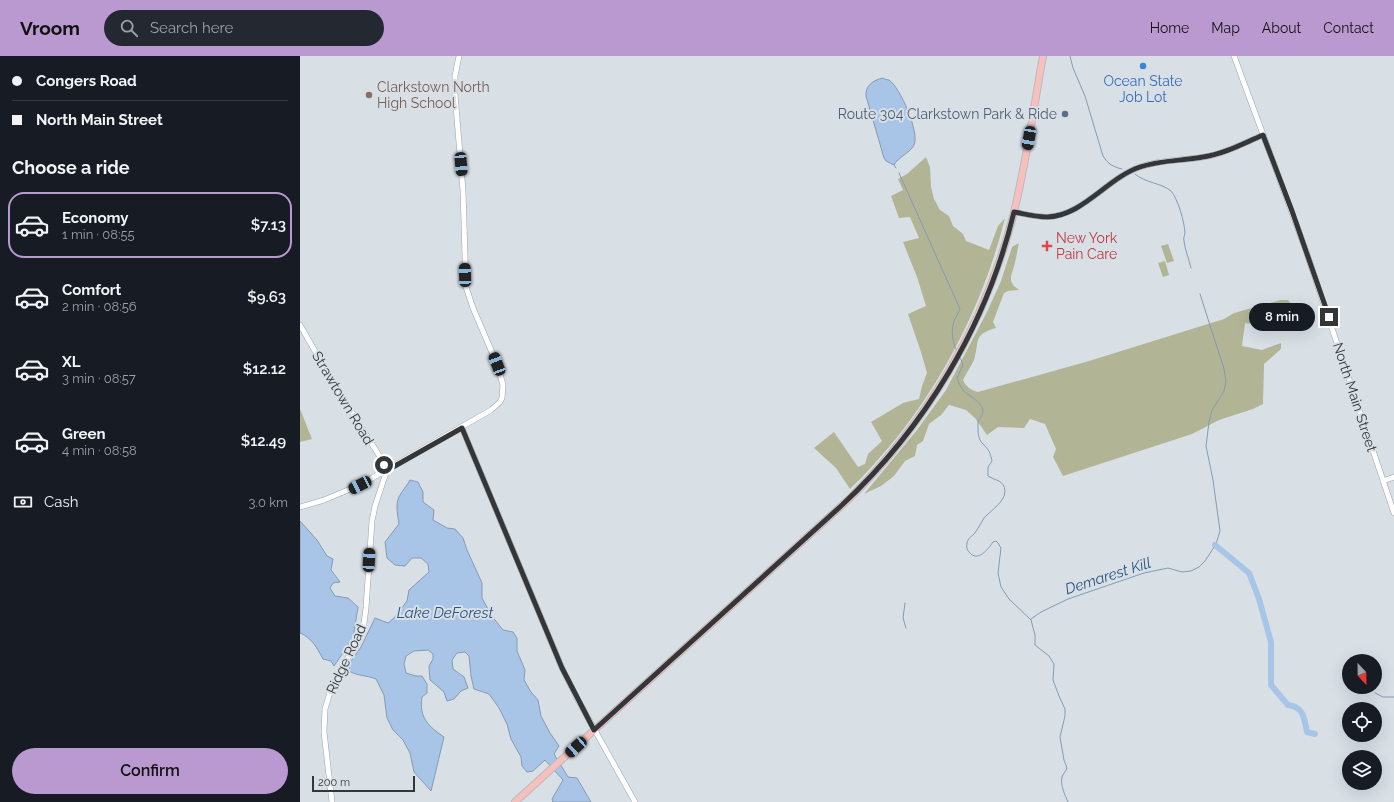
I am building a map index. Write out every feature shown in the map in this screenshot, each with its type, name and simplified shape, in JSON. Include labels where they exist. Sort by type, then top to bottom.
[{"type":"main road","points":[[515,802],[856,492],[886,460],[912,427],[933,397],[956,359],[990,288],[1014,212],[1043,56]]},
{"type":"street","points":[[300,507],[341,494],[386,471],[462,428],[500,402],[503,392],[501,375],[473,308],[466,287],[463,192],[455,94],[455,76],[459,56]]},
{"type":"street","name":"North Main Street","points":[[1234,56],[1314,272],[1394,513]]},
{"type":"street","points":[[1014,212],[1047,217],[1067,213],[1080,206],[1115,179],[1133,169],[1159,162],[1215,155],[1263,135]]},
{"type":"street","name":"Strawtown Road","points":[[300,325],[331,379],[382,460],[386,471]]},
{"type":"street","points":[[462,428],[562,668],[594,730],[635,802]]},
{"type":"street","name":"Ridge Road","points":[[332,802],[324,732],[326,706],[331,689],[358,641],[364,623],[372,521],[376,501],[386,471]]},
{"type":"street","points":[[1383,481],[1394,477]]},
{"type":"green space","points":[[926,157],[930,167],[931,187],[934,199],[940,210],[949,216],[953,226],[963,234],[966,241],[989,250],[998,226],[1005,218],[981,293],[965,329],[946,364],[925,398],[902,430],[877,461],[850,489],[836,468],[814,448],[834,432],[858,467],[865,464],[868,454],[882,441],[871,422],[903,403],[919,399],[927,373],[908,314],[926,306],[917,277],[903,242],[919,238],[910,217],[899,218],[891,196],[903,190],[898,179],[907,174]]},
{"type":"green space","points":[[1019,243],[1011,280],[1012,284],[1019,290],[1004,293],[993,322],[996,328],[983,333],[980,336],[974,360],[963,380],[969,388],[978,392],[1089,361],[1224,319],[1234,313],[1281,300],[1288,300],[1297,316],[1266,326],[1245,323],[1242,346],[1262,350],[1281,343],[1281,349],[1264,364],[1263,404],[1253,409],[1219,420],[1192,434],[1063,476],[1053,457],[1056,449],[1045,424],[1030,419],[1024,428],[998,427],[987,435],[975,418],[966,410],[949,405],[941,415],[929,424],[923,441],[917,445],[915,456],[905,461],[894,476],[881,486],[864,494],[917,430],[946,390],[987,312],[1001,281],[1012,247]]},
{"type":"green space","points":[[1168,244],[1174,261],[1167,263],[1161,246]]},
{"type":"green space","points":[[1165,261],[1169,275],[1163,277],[1158,263]]},
{"type":"green space","points":[[300,409],[312,439],[300,442]]},
{"type":"water","points":[[883,78],[889,80],[898,91],[912,121],[914,131],[914,145],[894,165],[886,161],[884,158],[866,96],[868,86],[876,80]]},
{"type":"water","name":"Lake DeForest","points":[[410,480],[418,482],[423,492],[423,502],[434,510],[433,520],[447,528],[455,529],[463,538],[482,583],[482,598],[491,615],[503,630],[513,632],[517,638],[517,651],[525,670],[524,680],[538,700],[541,716],[559,746],[554,754],[568,777],[577,778],[591,802],[553,802],[552,799],[563,780],[545,760],[533,771],[527,772],[522,766],[521,757],[511,739],[507,724],[499,708],[489,694],[474,689],[469,656],[465,652],[457,653],[452,660],[453,669],[464,677],[468,688],[461,691],[454,699],[447,701],[444,692],[430,680],[429,666],[433,659],[433,654],[428,650],[414,651],[406,656],[404,664],[406,673],[422,676],[427,684],[427,693],[422,697],[421,704],[423,716],[433,729],[444,737],[431,791],[414,772],[410,753],[403,740],[393,730],[387,718],[384,695],[376,679],[349,671],[349,664],[361,647],[375,618],[388,623],[395,617],[407,601],[409,590],[429,572],[428,564],[421,558],[412,558],[405,566],[395,565],[387,558],[385,542],[399,524],[397,503],[400,495]]},
{"type":"water","name":"Lake DeForest","points":[[300,521],[317,540],[327,556],[333,559],[331,570],[340,582],[333,583],[330,588],[335,596],[348,598],[358,607],[353,638],[334,666],[331,661],[323,659],[311,641],[300,633]]},
{"type":"waterway","name":"Demarest Kill","points":[[1070,56],[1073,68],[1085,96],[1103,156],[1111,165],[1122,169]]},
{"type":"waterway","points":[[899,173],[960,309],[952,329],[953,340],[957,351]]},
{"type":"waterway","name":"Demarest Kill","points":[[1135,174],[1167,188],[1174,195],[1183,222],[1185,232],[1185,248],[1191,268]]},
{"type":"waterway","name":"Demarest Kill","points":[[1031,619],[1041,612],[1068,599],[1144,573],[1168,568],[1182,572],[1191,571],[1199,567],[1205,561],[1216,544],[1220,531],[1213,480],[1206,446],[1212,410],[1224,391],[1226,381],[1224,369],[1200,294]]},
{"type":"waterway","points":[[960,357],[963,365],[957,378],[959,383],[963,390],[979,403],[983,411],[982,416],[978,421],[978,433],[981,442],[991,455],[992,461],[988,467],[988,476],[999,481],[1003,485],[1005,491],[1003,499],[984,518],[969,539],[967,548],[972,555],[979,556],[986,551],[993,542],[996,541],[998,543],[1001,548],[998,573],[1001,587],[1009,599],[1031,620]]},
{"type":"waterway","points":[[1215,545],[1249,573],[1259,599],[1271,642],[1271,685],[1288,705],[1293,706],[1300,711],[1304,718],[1307,732],[1315,734]]},
{"type":"waterway","points":[[905,603],[903,618],[906,628]]},
{"type":"waterway","name":"Demarest Kill","points":[[1031,620],[1035,635],[1035,645],[1049,656],[1054,664],[1053,680],[1065,709],[1065,716],[1060,737],[1067,768],[1062,777],[1062,783],[1068,802]]},
{"type":"waterway","points":[[1377,694],[1383,697],[1394,697]]},
{"type":"place","name":"Ocean State Job Lot","points":[[1143,66]]},
{"type":"place","name":"Clarkstown North High School","points":[[369,95]]},
{"type":"place","name":"Route 304 Clarkstown Park & Ride","points":[[1065,114]]},
{"type":"place","name":"New York Pain Care","points":[[1047,246]]},
{"type":"route","points":[[384,465],[386,471],[462,428],[562,668],[594,730],[856,492],[895,449],[933,397],[967,339],[994,278],[1014,212],[1047,217],[1067,213],[1080,206],[1115,179],[1133,169],[1159,162],[1215,155],[1263,135],[1292,211],[1329,317]]}]
